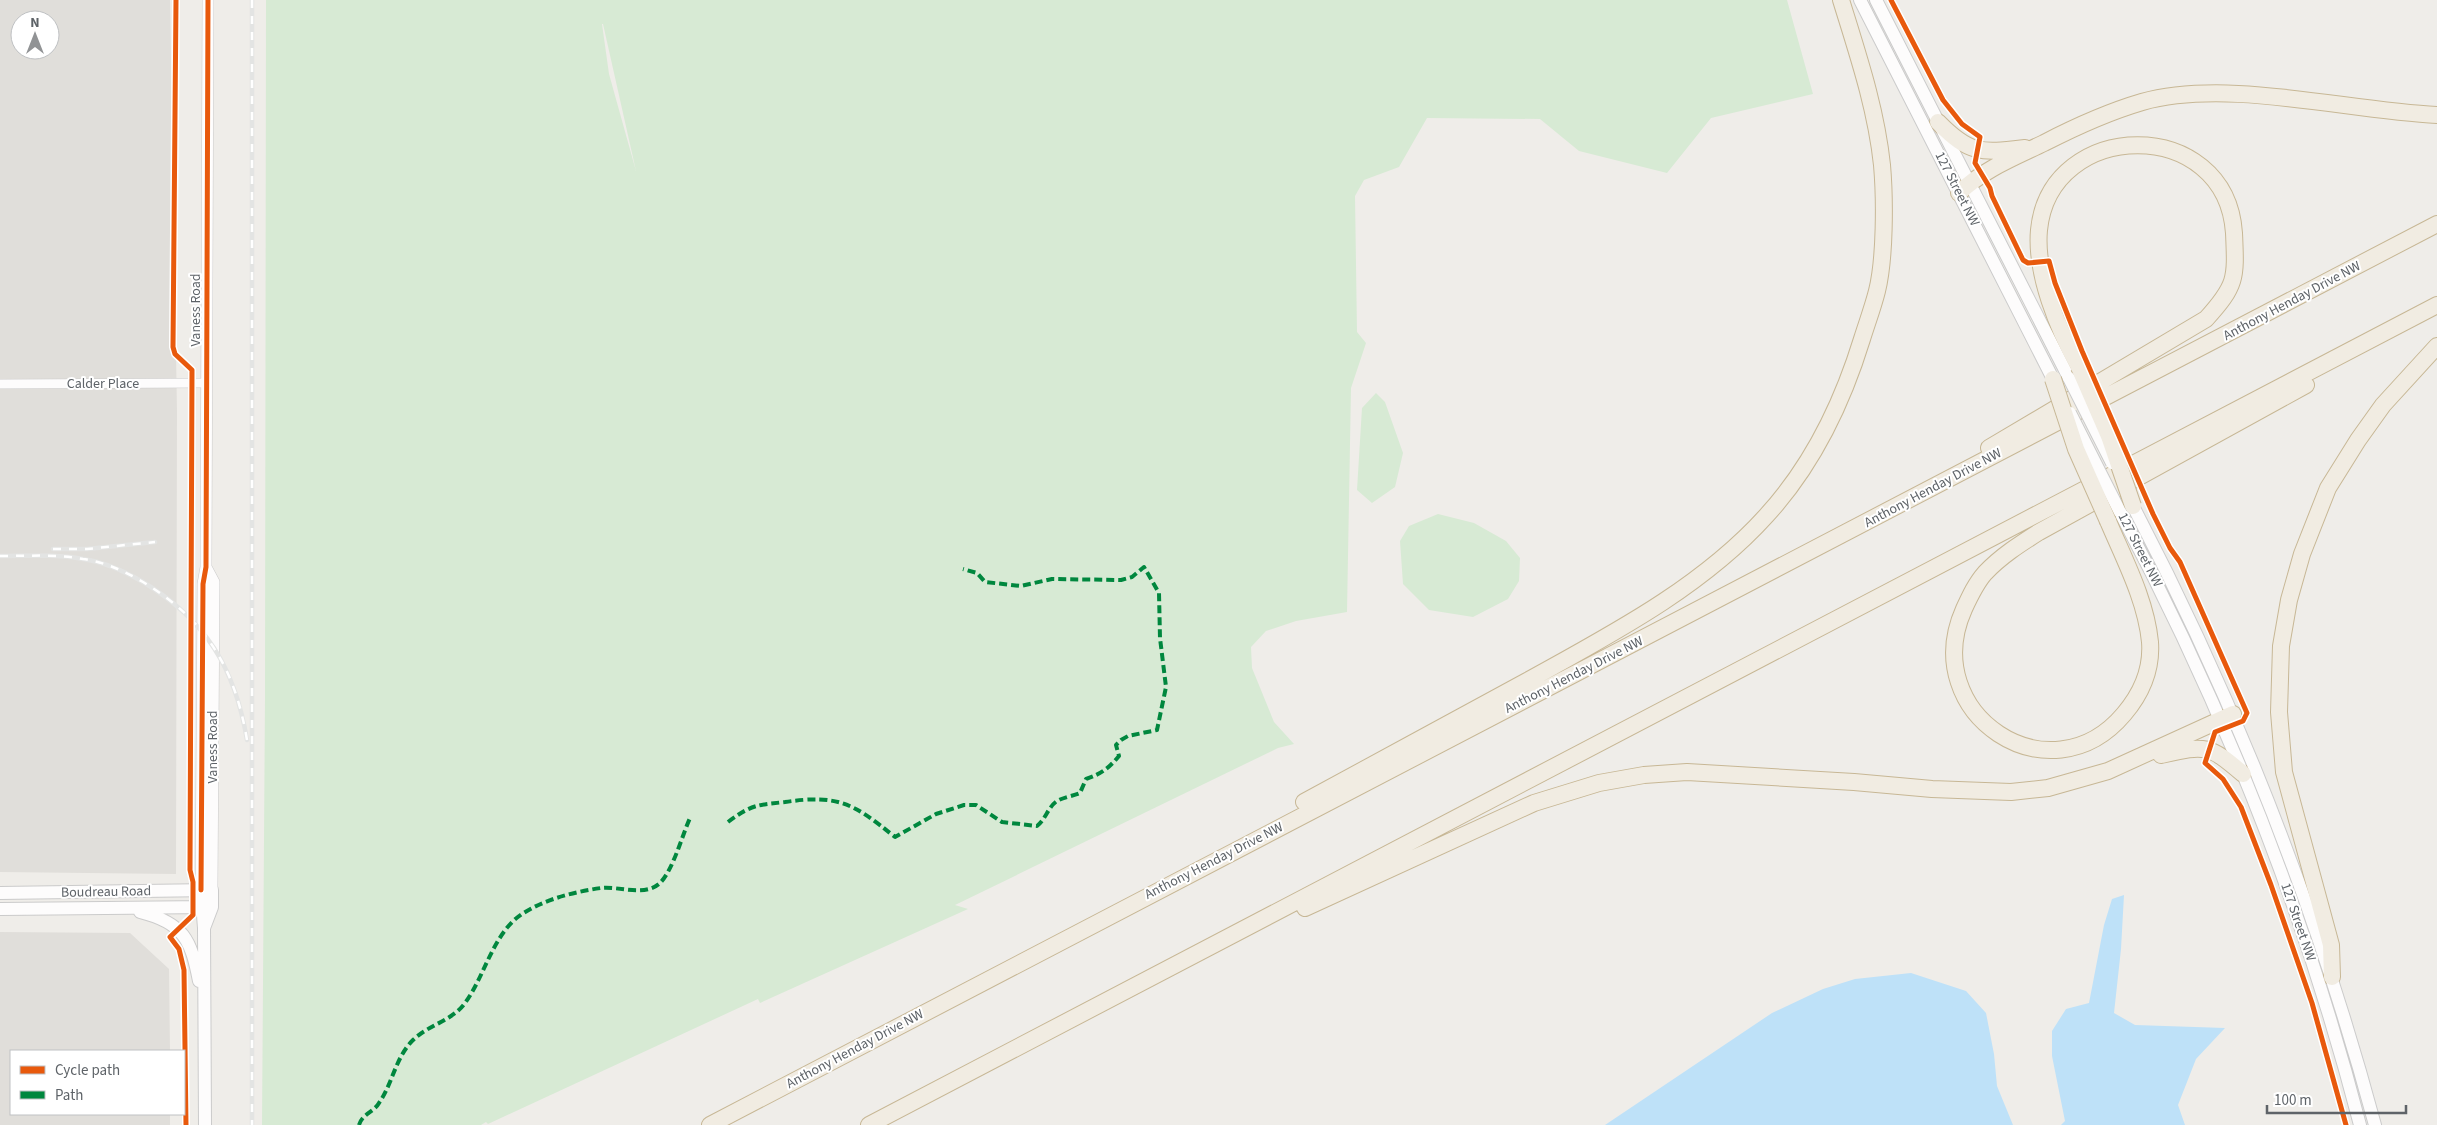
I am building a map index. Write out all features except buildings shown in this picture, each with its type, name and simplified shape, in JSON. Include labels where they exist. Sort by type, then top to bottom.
[{"type":"highway","points":[[1161,889],[1219,849],[1622,628],[1702,574],[1765,517],[1788,490],[1826,430],[1843,394],[1877,289],[1883,218],[1882,167],[1867,82],[1841,0]]},
{"type":"highway","points":[[1964,188],[2035,147],[2102,116],[2143,102],[2186,95],[2241,94],[2437,115]]},
{"type":"highway","points":[[1938,122],[1953,138],[1975,149],[1992,152],[2035,147]]},
{"type":"highway","points":[[1840,537],[2206,319],[2227,296],[2235,273],[2232,216],[2220,184],[2202,168],[2176,151],[2160,146],[2128,144],[2100,152],[2077,165],[2066,174],[2047,203],[2039,229],[2039,261],[2052,304],[2070,351],[2067,375],[2076,449],[2120,513]]},
{"type":"highway","name":"Anthony Henday Drive NW","points":[[710,1125],[2437,224]]},
{"type":"highway","points":[[869,1125],[2437,305]]},
{"type":"highway","points":[[2067,375],[2109,436],[2120,513],[2146,619],[2150,643],[2149,665],[2144,684],[2132,704],[2114,726],[2091,741],[2068,749],[2029,748],[2011,741],[1971,709],[1957,681],[1953,664],[1955,636],[1970,596],[1984,574],[2005,554],[2039,532],[2376,348],[2406,321]]},
{"type":"highway","points":[[2332,977],[2331,945],[2284,772],[2279,712],[2281,646],[2289,600],[2302,554],[2328,488],[2358,440],[2383,405],[2437,346]]},
{"type":"highway","points":[[1177,964],[1276,922],[1534,803],[1599,783],[1644,775],[1687,772],[1854,782],[1932,789],[2010,792],[2048,788],[2079,781],[2227,718]]},
{"type":"highway","points":[[2120,765],[2189,749],[2205,749],[2218,753],[2243,774]]},
{"type":"main road","name":"127 Street NW","points":[[1860,0],[2067,375]]},
{"type":"main road","name":"127 Street NW","points":[[1876,0],[1938,122],[1964,188]]},
{"type":"main road","name":"127 Street NW","points":[[2120,513],[2198,636],[2227,718],[2243,774],[2299,921],[2347,1074],[2360,1125]]},
{"type":"main road","name":"127 Street NW","points":[[2227,718],[2286,846],[2332,977],[2375,1125]]},
{"type":"main road","name":"Boudreau Road","points":[[0,893],[207,890]]},
{"type":"main road","name":"Vaness Road","points":[[205,1125],[204,928],[207,890]]},
{"type":"main road","name":"Boudreau Road","points":[[0,909],[207,907]]},
{"type":"main road","points":[[125,909],[149,914],[172,924],[189,941],[204,1014]]},
{"type":"street","name":"Vaness Road","points":[[207,890],[203,584],[206,566],[208,0]]},
{"type":"street","name":"Calder Place","points":[[0,384],[207,383]]},
{"type":"shaded area","points":[[0,0],[170,0],[177,412],[176,874],[0,872]]},
{"type":"shaded area","points":[[0,932],[130,933],[169,969],[170,1050],[10,1050],[10,1115],[170,1115],[170,1125],[0,1125]]},
{"type":"green space","points":[[266,0],[1787,0],[1813,94],[1711,118],[1667,173],[1579,151],[1540,119],[1427,118],[1399,167],[1364,180],[1355,196],[1357,332],[1366,343],[1351,388],[1347,612],[1296,621],[1266,631],[1251,647],[1252,668],[1274,722],[1294,744],[1278,748],[955,905],[968,909],[760,1003],[758,999],[488,1124],[486,1122],[481,1125],[262,1125]],"holes":[[[603,24],[636,171],[609,74]]]},
{"type":"green space","points":[[1376,393],[1385,402],[1403,453],[1395,487],[1372,503],[1357,490],[1362,408]]},
{"type":"green space","points":[[1438,514],[1474,523],[1506,541],[1520,558],[1519,581],[1508,599],[1473,617],[1429,610],[1403,584],[1400,541],[1409,526]]},
{"type":"water","points":[[2124,895],[2121,949],[2114,1013],[2135,1025],[2225,1028],[2196,1059],[2178,1105],[2185,1125],[2061,1125],[2065,1121],[2052,1056],[2052,1031],[2066,1009],[2089,1003],[2104,925],[2112,899]]},
{"type":"water","points":[[1911,973],[1966,991],[1986,1013],[1994,1054],[1997,1086],[2013,1125],[1605,1125],[1772,1013],[1823,989],[1855,979]]},
{"type":"railway","points":[[252,0],[252,1125]]},
{"type":"railway","points":[[53,549],[87,549],[155,542]]},
{"type":"railway","points":[[0,556],[63,556],[99,562],[129,574],[165,597],[184,613],[214,648],[235,690],[247,740]]},
{"type":"marked path","points":[[728,822],[755,806],[819,799],[845,804],[856,809],[895,837],[936,814],[964,805],[976,805],[1002,822],[1037,826],[1054,804],[1080,793],[1086,779],[1100,773],[1112,764],[1119,756],[1116,745],[1121,740],[1128,736],[1157,730],[1166,687],[1160,638],[1159,593],[1144,567],[1132,577],[1121,580],[1052,579],[1021,586],[985,582],[977,573],[963,569]]},
{"type":"marked path","points":[[359,1125],[363,1118],[379,1103],[402,1055],[413,1040],[426,1030],[447,1019],[465,1003],[496,943],[512,922],[540,904],[570,894],[601,888],[639,890],[654,887],[660,883],[669,870],[690,818]]},
{"type":"cycle path","points":[[176,0],[173,347],[175,354],[192,370],[190,870],[193,882],[193,915],[170,937],[179,949],[184,970],[186,1125]]},
{"type":"cycle path","points":[[201,890],[203,584],[206,567],[208,0]]},
{"type":"cycle path","points":[[1891,0],[1943,100],[1962,124],[1980,137],[1975,163],[1990,188],[1992,196],[2023,260],[2028,263],[2049,261],[2055,283],[2082,351],[2153,514],[2170,548],[2180,562],[2247,713],[2243,721],[2215,732],[2205,763],[2223,779],[2241,807],[2271,885],[2312,1003],[2346,1125]]}]
